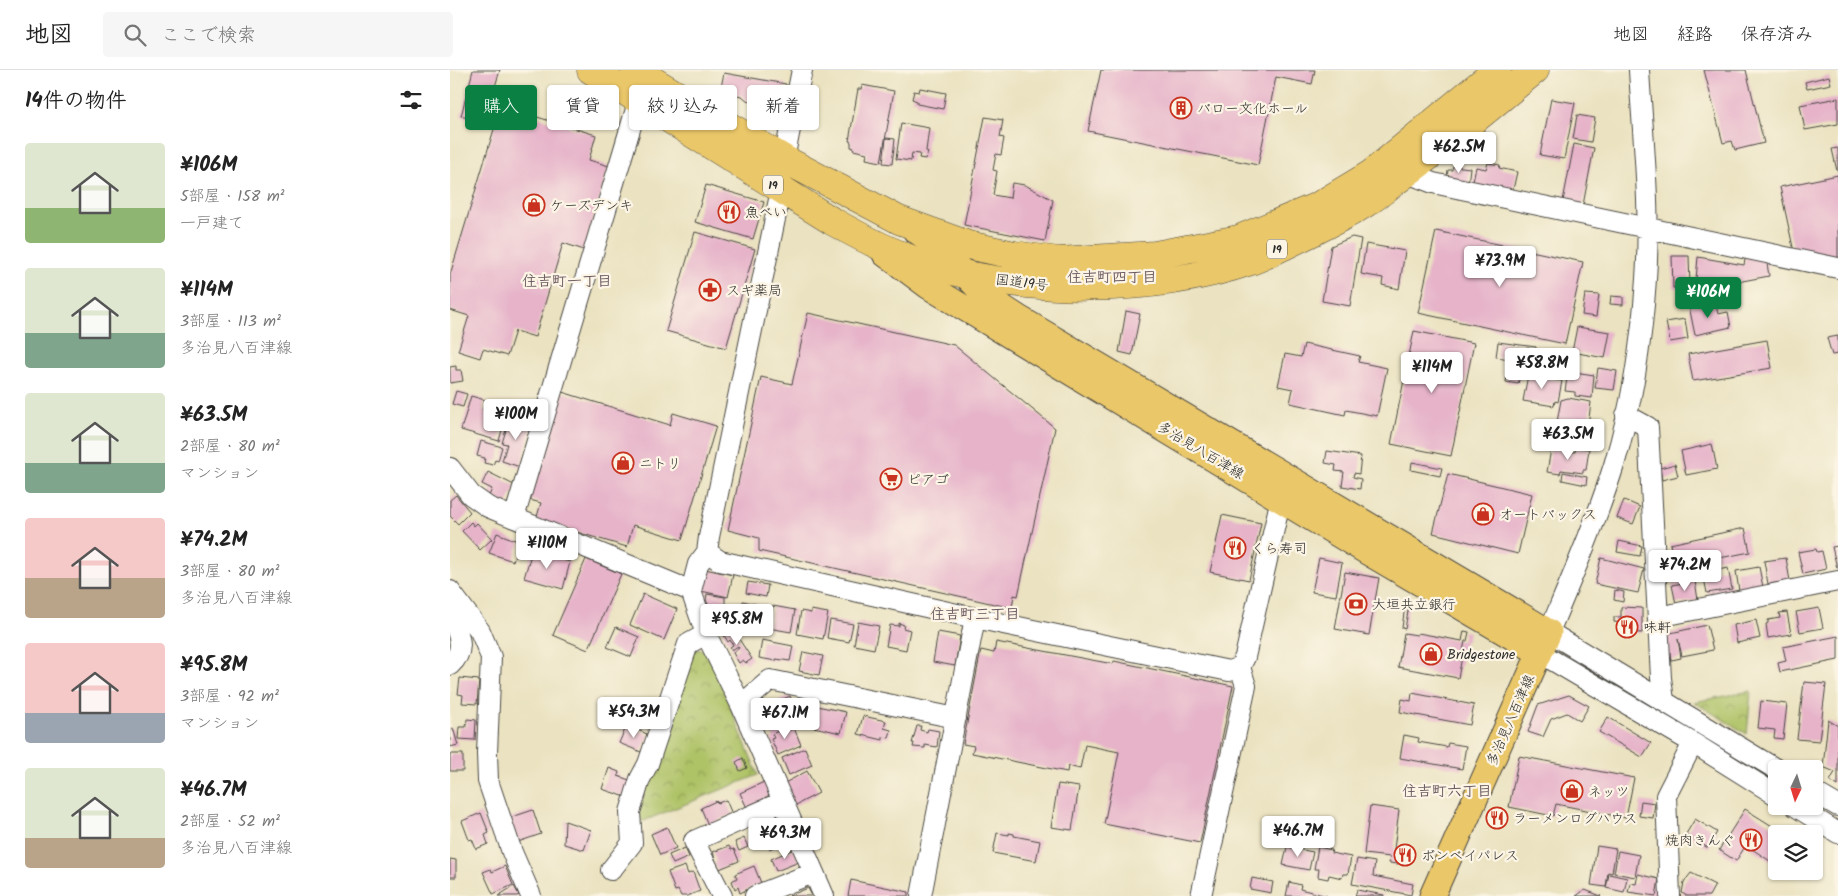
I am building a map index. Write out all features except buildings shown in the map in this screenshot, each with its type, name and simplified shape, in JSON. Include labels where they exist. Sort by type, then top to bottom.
[{"type":"highway","name":"国道19号","points":[[591,70],[629,93]]},
{"type":"highway","name":"国道19号","points":[[635,70],[784,159],[898,220],[968,245],[1014,255],[1059,261],[1155,255],[1239,239],[1318,206],[1371,174],[1497,70]]},
{"type":"highway","name":"国道19号","points":[[687,130],[832,222],[866,240],[920,262],[967,276],[1057,287],[1104,287],[1153,283],[1202,274],[1252,261],[1323,227],[1367,202],[1433,154],[1535,70]]},
{"type":"main road","name":"多治見八百津線","points":[[898,220],[933,242],[988,298],[1544,642]]},
{"type":"main road","name":"多治見八百津線","points":[[866,240],[928,286],[1281,498],[1367,552],[1544,642]]},
{"type":"main road","name":"多治見八百津線","points":[[1432,896],[1544,642]]},
{"type":"street","points":[[784,159],[802,70]]},
{"type":"street","points":[[1544,642],[1594,524],[1614,464],[1626,416],[1639,348],[1646,278],[1647,174],[1639,70]]},
{"type":"street","points":[[514,518],[629,130]]},
{"type":"street","points":[[1407,173],[1433,183],[1838,268]]},
{"type":"street","points":[[781,190],[707,552],[698,564],[691,591],[706,634],[741,706],[824,896]]},
{"type":"street","points":[[1626,416],[1648,427],[1661,678],[1664,701]]},
{"type":"street","points":[[450,468],[471,495],[488,507],[691,591]]},
{"type":"street","points":[[707,552],[720,561],[975,618],[1229,671],[1240,667],[1246,657],[1281,498]]},
{"type":"street","points":[[1658,617],[1838,581]]},
{"type":"street","points":[[450,591],[480,631],[491,657],[487,754],[488,781],[512,852],[531,896]]},
{"type":"street","points":[[450,610],[461,647],[459,655],[450,665]]},
{"type":"street","points":[[921,896],[975,618]]},
{"type":"street","points":[[611,870],[632,843],[630,812],[688,644],[706,634]]},
{"type":"street","points":[[1544,642],[1664,701],[1768,764]]},
{"type":"street","points":[[1544,642],[1693,743],[1768,790]]},
{"type":"street","points":[[1201,896],[1246,686],[1240,667]]},
{"type":"street","points":[[741,706],[770,680],[956,718]]},
{"type":"street","points":[[1670,896],[1666,796],[1693,743]]},
{"type":"street","points":[[1823,797],[1838,806]]},
{"type":"street","points":[[722,896],[694,841],[782,802]]},
{"type":"street","points":[[1809,815],[1838,833]]},
{"type":"street","points":[[755,896],[813,873]]},
{"type":"green space","points":[[694,649],[707,650],[758,775],[641,822],[638,812]]},
{"type":"green space","points":[[1751,691],[1747,734],[1694,702]]},
{"type":"place","name":"バロー文化ホール","points":[[1181,108]]},
{"type":"place","name":"ケーズデンキ","points":[[534,205]]},
{"type":"place","name":"魚べい","points":[[729,212]]},
{"type":"place","name":"スギ薬局","points":[[710,290]]},
{"type":"place","name":"ニトリ","points":[[623,463]]},
{"type":"place","name":"ピアゴ","points":[[891,479]]},
{"type":"place","name":"オートバックス","points":[[1483,514]]},
{"type":"place","name":"くら寿司","points":[[1235,548]]},
{"type":"place","name":"大垣共立銀行","points":[[1356,604]]},
{"type":"place","name":"味軒","points":[[1627,627]]},
{"type":"place","name":"Bridgestone","points":[[1431,654]]},
{"type":"place","name":"ネッツ","points":[[1572,791]]},
{"type":"place","name":"ラーメンログハウス","points":[[1497,818]]},
{"type":"place","name":"焼肉きんぐ","points":[[1751,840]]},
{"type":"place","name":"ボンベイパレス","points":[[1405,855]]},
{"type":"district","name":"住吉町四丁目","points":[[1112,277]]},
{"type":"district","name":"住吉町一丁目","points":[[567,281]]},
{"type":"district","name":"住吉町三丁目","points":[[975,614]]},
{"type":"district","name":"住吉町六丁目","points":[[1447,791]]}]
